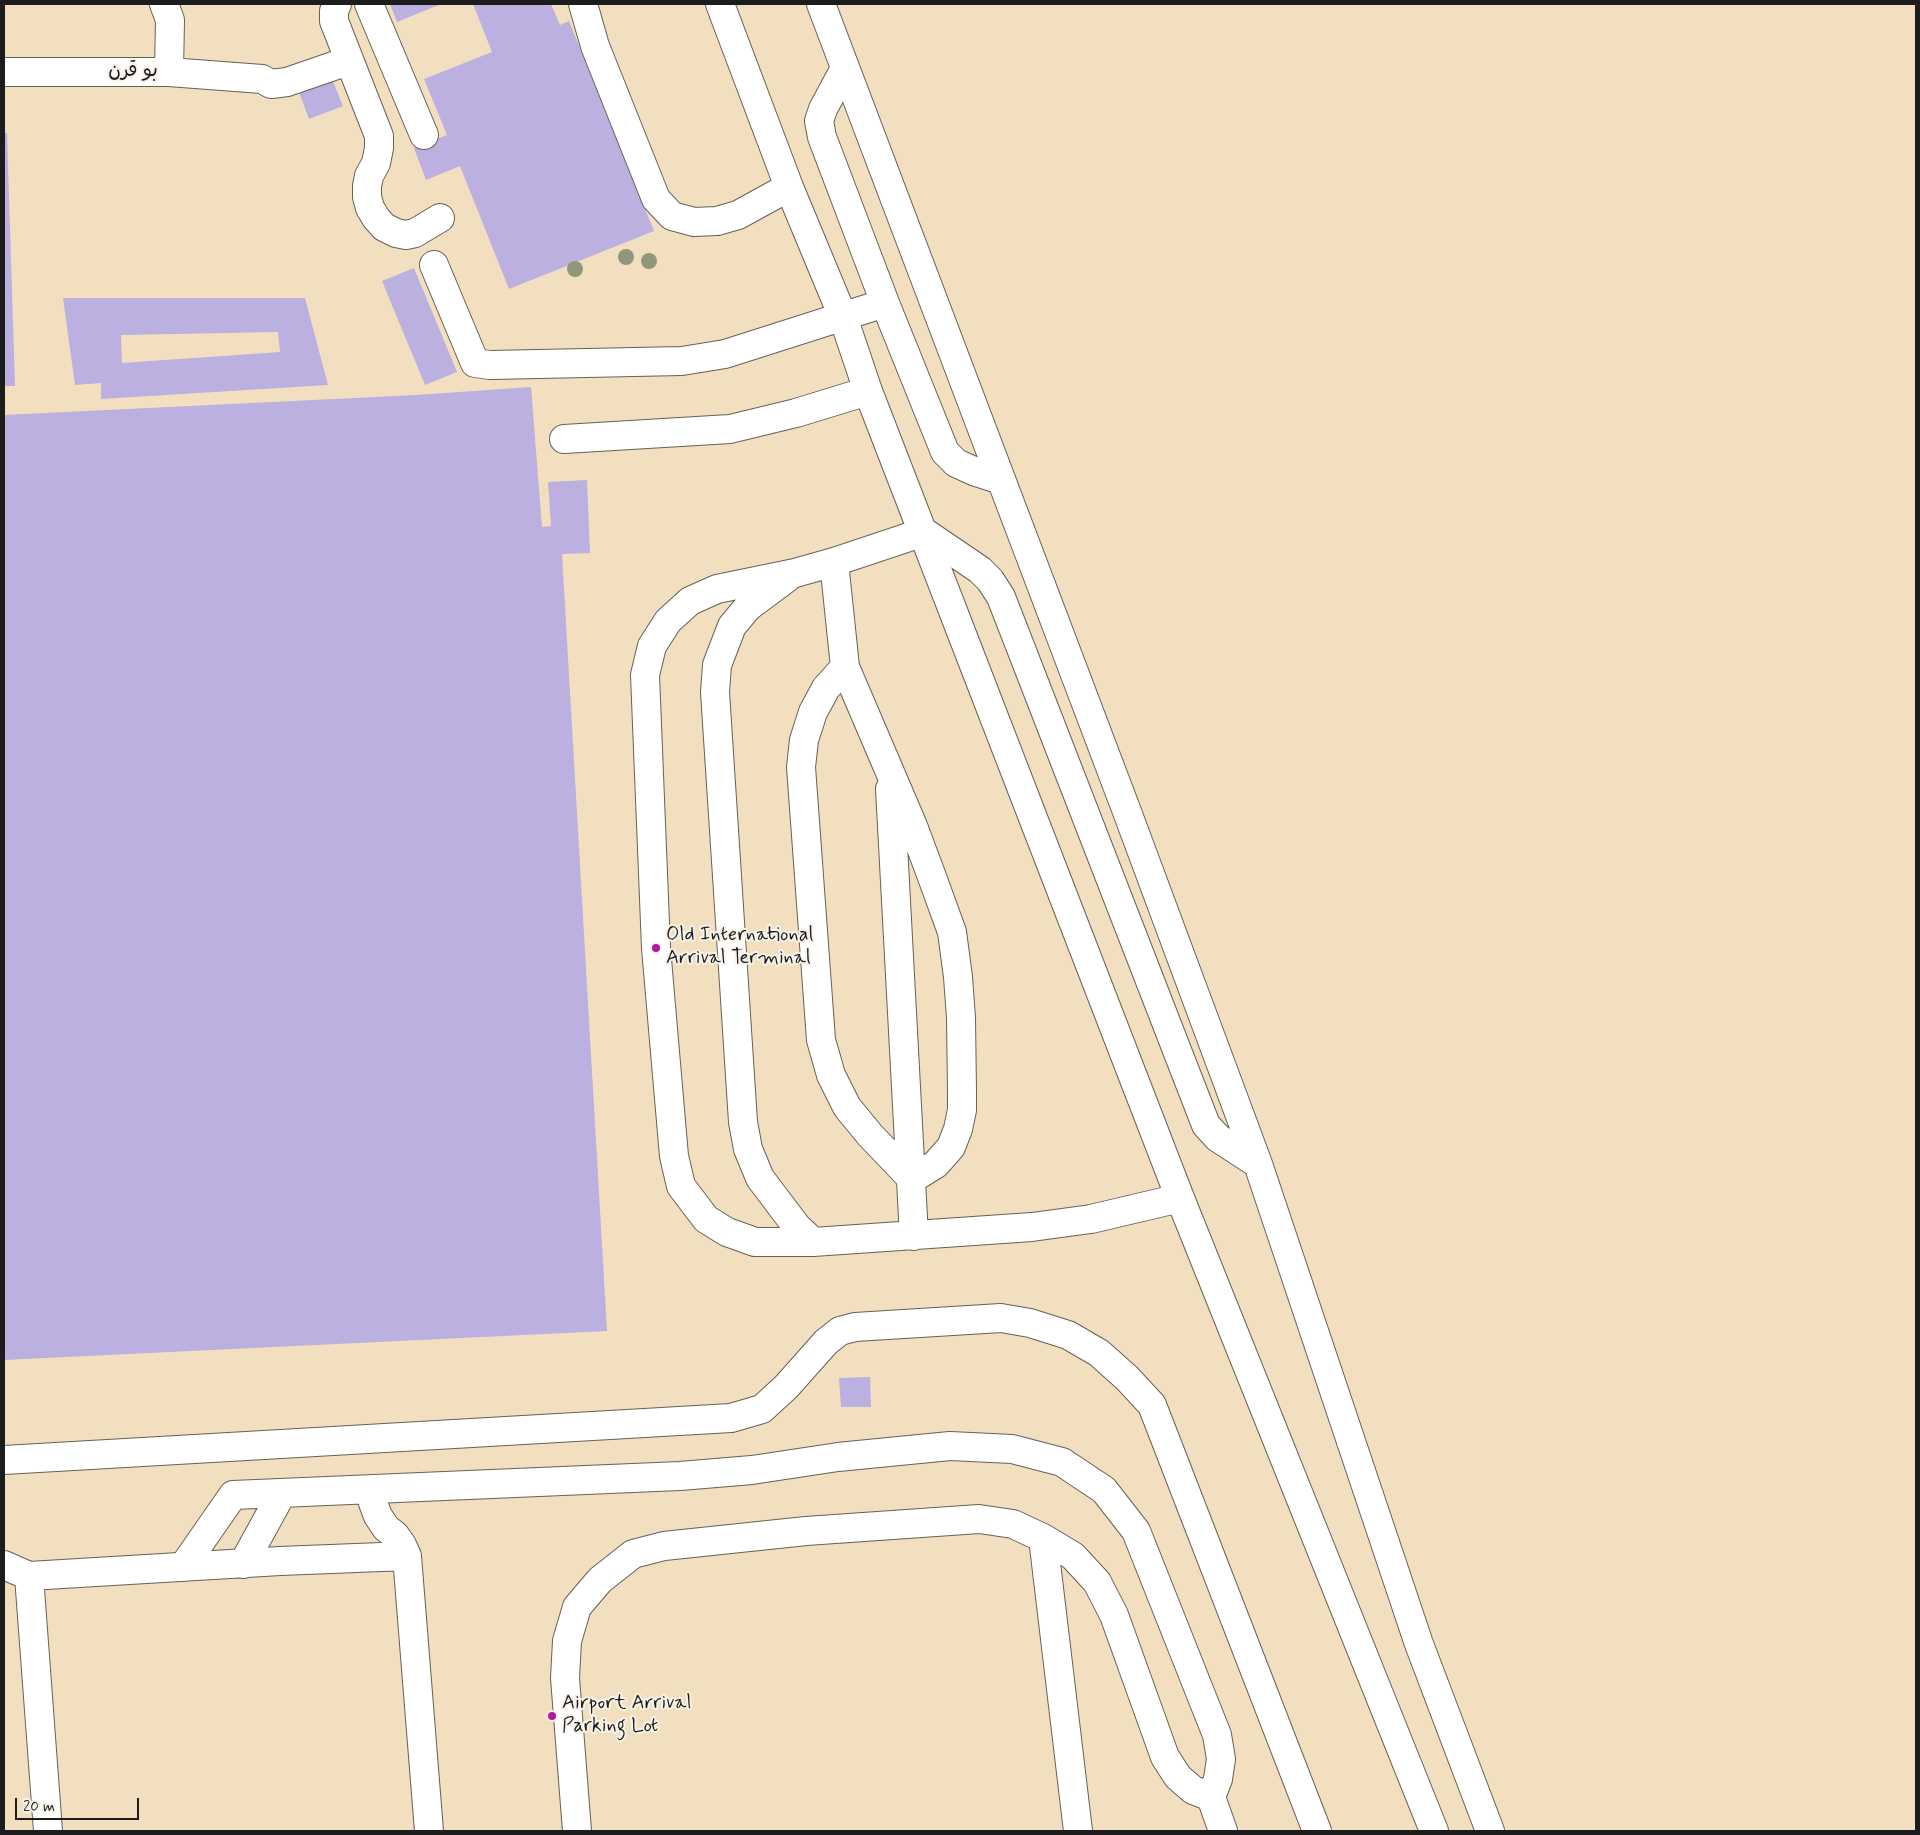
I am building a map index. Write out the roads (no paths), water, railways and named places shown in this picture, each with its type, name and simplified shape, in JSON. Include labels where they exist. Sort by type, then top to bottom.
[{"type":"lane","points":[[164,4],[170,20],[169,72]]},
{"type":"lane","points":[[337,4],[334,11],[334,21],[345,54],[379,136],[376,163],[369,176],[367,186],[367,197],[376,218],[384,227],[396,233],[406,235],[416,233],[440,218]]},
{"type":"lane","points":[[369,4],[424,135]]},
{"type":"lane","points":[[583,4],[595,46],[656,199],[672,216],[694,222],[717,221],[738,215],[789,188]]},
{"type":"lane","points":[[720,4],[789,188],[843,317],[868,391],[1180,1198],[1434,1831]]},
{"type":"lane","points":[[821,4],[1126,809],[1258,1164],[1419,1644],[1490,1831]]},
{"type":"lane","name":"بو قرن","points":[[4,72],[169,72],[262,79],[271,84],[287,82],[345,54]]},
{"type":"lane","points":[[845,68],[822,109],[819,121],[822,137],[885,303],[945,452],[956,463],[1001,480]]},
{"type":"lane","points":[[434,266],[475,363],[490,365],[682,361],[725,354],[885,303]]},
{"type":"lane","points":[[564,439],[730,429],[796,413],[868,391]]},
{"type":"lane","points":[[924,532],[980,570],[990,580],[1000,598],[1206,1125],[1218,1138],[1258,1164]]},
{"type":"lane","points":[[924,532],[834,562],[794,573],[717,589],[690,601],[668,621],[652,646],[645,675],[656,948],[674,1156],[681,1186],[706,1219],[727,1232],[755,1242],[812,1242],[1032,1227],[1091,1219],[1180,1198]]},
{"type":"lane","points":[[834,562],[845,667],[913,826],[952,932],[958,977],[961,1018],[962,1110],[958,1129],[951,1147],[936,1164],[912,1179]]},
{"type":"lane","points":[[794,573],[748,607],[732,626],[717,665],[716,692],[744,1122],[748,1148],[760,1178],[797,1227],[812,1242]]},
{"type":"lane","points":[[845,667],[826,688],[812,712],[804,740],[801,767],[821,1040],[831,1075],[847,1107],[870,1135],[912,1179]]},
{"type":"lane","points":[[889,770],[914,1236]]},
{"type":"lane","points":[[4,1460],[731,1418],[762,1409],[786,1388],[826,1342],[840,1331],[855,1327],[1001,1318],[1030,1323],[1068,1335],[1099,1352],[1152,1405],[1317,1831]]},
{"type":"lane","points":[[183,1568],[233,1495],[680,1476],[752,1470],[838,1457],[950,1446],[1012,1449],[1062,1462],[1104,1490],[1136,1530],[1217,1735],[1221,1759],[1218,1779],[1211,1798],[1223,1831]]},
{"type":"lane","points":[[374,1489],[373,1503],[378,1516],[386,1528],[395,1535],[407,1556],[429,1831]]},
{"type":"lane","points":[[243,1564],[282,1493]]},
{"type":"lane","points":[[576,1831],[565,1678],[567,1641],[577,1607],[600,1580],[633,1554],[664,1546],[806,1531],[979,1519],[1013,1524],[1044,1538],[1073,1556],[1097,1582],[1114,1615],[1166,1757],[1178,1777],[1194,1790],[1211,1798]]},
{"type":"lane","points":[[1044,1538],[1078,1831]]},
{"type":"lane","points":[[4,1565],[29,1576],[407,1556]]},
{"type":"lane","points":[[29,1576],[48,1831]]},
{"type":"place","name":"Old International Arrival Terminal","points":[[656,948]]},
{"type":"place","name":"Airport Arrival Parking Lot","points":[[552,1716]]}]
